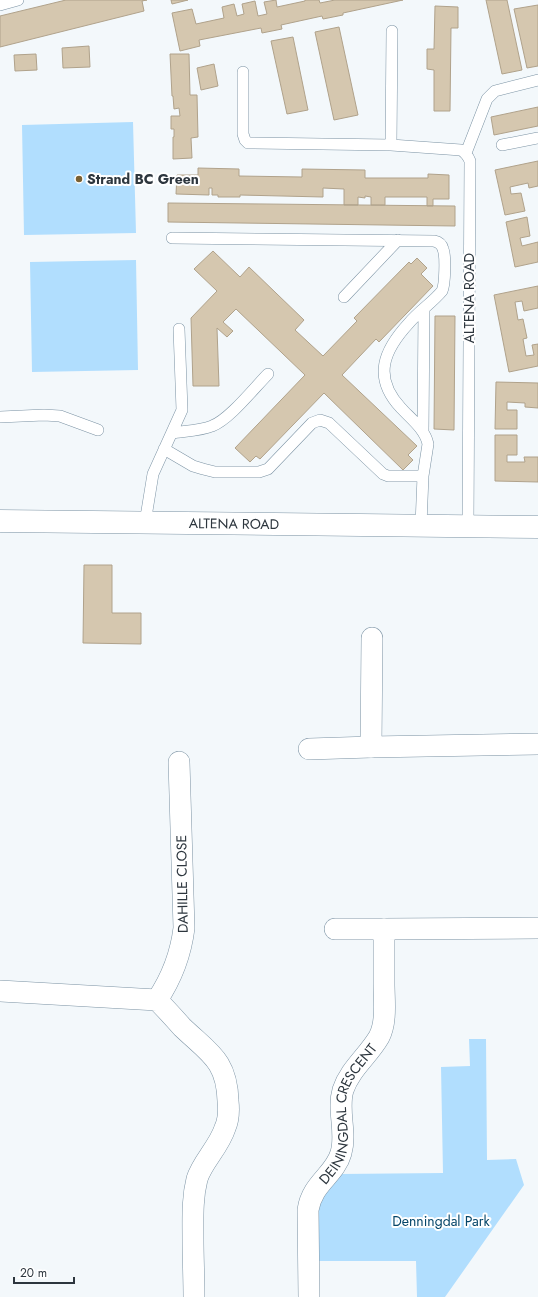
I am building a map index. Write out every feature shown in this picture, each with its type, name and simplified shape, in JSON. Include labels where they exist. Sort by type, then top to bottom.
[{"type":"street","name":"ALTENA ROAD","points":[[0,521],[538,526]]},
{"type":"street","points":[[371,746],[372,638]]},
{"type":"street","points":[[309,749],[371,746],[538,744]]},
{"type":"street","name":"DAHILLE CLOSE","points":[[157,1000],[176,959],[182,943],[184,928],[179,762]]},
{"type":"street","points":[[335,930],[538,928]]},
{"type":"street","name":"DEININGDAL CRESCENT","points":[[309,1297],[309,1204],[313,1192],[337,1162],[341,1154],[341,1100],[343,1090],[351,1074],[379,1038],[382,1031],[384,1007],[384,929]]},
{"type":"street","points":[[0,991],[157,1000],[214,1056],[224,1072],[228,1091],[229,1113],[221,1140],[198,1176],[194,1194],[192,1210],[194,1297]]},
{"type":"lane","points":[[0,4],[18,0]]},
{"type":"lane","points":[[391,145],[392,31]]},
{"type":"lane","points":[[243,72],[243,134],[248,143],[391,145],[461,150],[466,153],[487,99],[495,91],[538,80]]},
{"type":"lane","points":[[502,145],[538,138]]},
{"type":"lane","name":"ALTENA ROAD","points":[[466,153],[470,161],[468,526]]},
{"type":"lane","points":[[172,238],[398,240],[438,242],[443,248],[443,288],[438,297],[409,323],[389,349],[383,370],[384,379],[390,395],[427,438],[428,444],[423,476],[421,525]]},
{"type":"lane","points":[[344,297],[398,240]]},
{"type":"lane","points":[[423,432],[424,309]]},
{"type":"lane","points":[[145,523],[152,474],[182,410],[179,329]]},
{"type":"lane","points":[[172,433],[204,429],[222,421],[268,374]]},
{"type":"lane","points":[[0,417],[44,415],[60,416],[98,430]]},
{"type":"lane","points":[[164,449],[193,466],[215,472],[259,472],[268,469],[312,423],[320,420],[329,423],[383,474],[388,476],[423,476]]},
{"type":"green space","name":"Strand BC Green","points":[[133,122],[136,233],[24,235],[22,125]]},
{"type":"green space","points":[[136,260],[138,370],[32,372],[30,262]]},
{"type":"green space","name":"Denningdal Park","points":[[469,1039],[486,1039],[487,1160],[516,1159],[524,1185],[445,1297],[417,1297],[416,1261],[316,1261],[317,1203],[340,1174],[443,1173],[441,1067],[470,1066]]},
{"type":"building","points":[[66,0],[147,0],[142,1],[144,11],[0,47],[0,16]]},
{"type":"building","points":[[171,0],[188,0],[172,4]]},
{"type":"building","points":[[276,0],[277,7],[305,0],[319,0],[320,3],[335,0],[403,0],[343,13],[343,15],[323,19],[322,16],[281,25],[282,29],[262,33],[261,28],[199,40],[200,46],[180,51],[172,13],[192,9],[196,24],[224,18],[222,7],[234,4],[237,16],[244,14],[242,4],[255,1],[258,16],[267,14],[264,2]]},
{"type":"building","points":[[486,0],[507,0],[522,70],[502,74]]},
{"type":"building","points":[[538,5],[538,66],[527,68],[514,9]]},
{"type":"building","points":[[435,6],[458,7],[458,28],[451,28],[450,111],[434,111],[434,70],[427,69],[427,49],[434,49]]},
{"type":"building","points":[[339,27],[358,115],[334,120],[315,32]]},
{"type":"building","points":[[293,37],[308,110],[287,114],[271,41]]},
{"type":"building","points":[[89,46],[90,67],[63,68],[62,48]]},
{"type":"building","points":[[36,54],[37,70],[15,71],[14,55]]},
{"type":"building","points":[[170,54],[189,54],[190,95],[197,95],[198,137],[191,138],[192,158],[173,159],[174,129],[171,129],[171,116],[180,116],[179,108],[174,109]]},
{"type":"building","points":[[214,64],[218,86],[201,90],[197,68]]},
{"type":"building","points":[[538,107],[538,126],[494,135],[491,117]]},
{"type":"building","points":[[538,161],[538,186],[529,188],[528,183],[510,187],[511,194],[521,193],[525,211],[505,215],[495,170]]},
{"type":"building","points":[[198,168],[239,169],[239,176],[302,177],[302,169],[365,170],[365,178],[428,178],[428,174],[449,175],[449,199],[433,199],[433,206],[427,206],[427,197],[385,197],[385,205],[371,205],[371,197],[365,196],[365,198],[358,197],[358,205],[344,205],[344,189],[323,188],[323,197],[240,195],[240,197],[218,197],[218,195],[212,195],[212,188],[209,188],[209,195],[176,194],[177,175],[198,175]]},
{"type":"building","points":[[168,203],[455,206],[455,226],[168,222]]},
{"type":"building","points":[[527,217],[530,236],[520,238],[522,246],[538,242],[538,262],[515,267],[506,222]]},
{"type":"building","points":[[213,251],[240,277],[249,267],[304,320],[295,330],[323,356],[357,321],[354,318],[409,262],[411,264],[417,258],[427,268],[421,274],[433,286],[379,342],[376,339],[342,375],[417,446],[408,455],[413,460],[403,470],[324,393],[260,459],[256,456],[250,462],[235,448],[305,375],[236,309],[223,322],[233,331],[227,337],[217,328],[219,386],[193,386],[191,318],[217,291],[194,269]]},
{"type":"building","points":[[538,286],[538,308],[524,311],[522,301],[515,302],[518,320],[523,319],[527,338],[523,339],[526,356],[534,355],[532,345],[538,344],[538,366],[509,372],[494,295]]},
{"type":"building","points":[[435,316],[455,316],[454,430],[434,429]]},
{"type":"building","points":[[496,382],[538,383],[538,408],[525,407],[525,403],[507,402],[507,410],[517,410],[517,429],[495,429]]},
{"type":"building","points":[[495,435],[517,435],[517,455],[507,455],[507,462],[525,462],[524,457],[538,457],[538,482],[495,481]]},
{"type":"building","points":[[84,565],[112,565],[112,613],[141,613],[141,644],[83,643]]},
{"type":"place","name":"Strand BC Green","points":[[79,179]]}]
